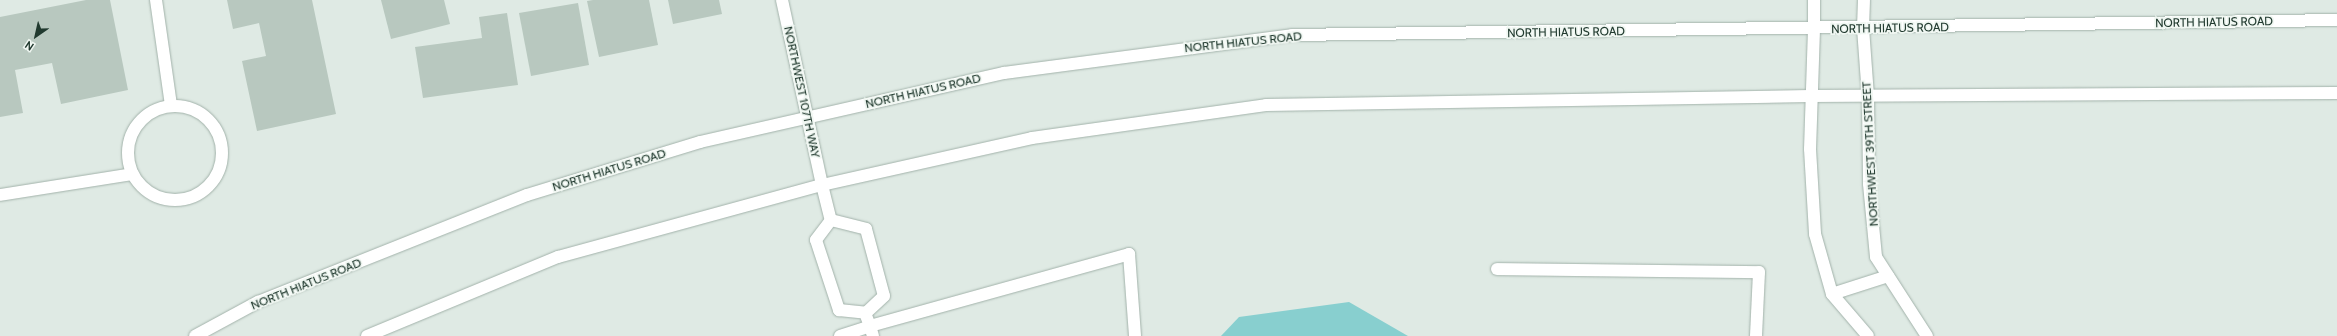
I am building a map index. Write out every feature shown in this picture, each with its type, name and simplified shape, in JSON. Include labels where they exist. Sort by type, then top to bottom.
[{"type":"main road","points":[[156,0],[171,105]]},
{"type":"main road","name":"NORTHWEST 107TH WAY","points":[[782,0],[831,220]]},
{"type":"main road","points":[[1814,0],[1814,29],[1810,96],[1810,149],[1815,234],[1832,294],[1868,336]]},
{"type":"main road","name":"NORTHWEST 39TH STREET","points":[[1864,0],[1863,28],[1868,96],[1869,184],[1876,257],[1927,336]]},
{"type":"main road","name":"NORTH HIATUS ROAD","points":[[195,336],[258,302],[527,195],[700,142],[1004,73],[1292,35],[1814,29],[2337,20]]},
{"type":"main road","points":[[367,336],[558,257],[822,185],[1032,138],[1266,105],[1810,96],[2337,93]]},
{"type":"main road","points":[[171,105],[186,107],[200,112],[212,122],[220,138],[222,156],[218,174],[207,188],[191,197],[173,200],[155,196],[142,187],[132,174],[128,159],[128,143],[134,129],[150,113],[171,105]]},
{"type":"main road","points":[[0,195],[132,174]]},
{"type":"main road","points":[[831,220],[866,229],[884,296],[866,314],[839,310],[816,240],[831,220]]},
{"type":"main road","points":[[840,336],[871,331],[1129,254],[1135,336]]},
{"type":"main road","points":[[1497,269],[1759,272],[1756,336]]},
{"type":"main road","points":[[1832,294],[1888,276]]},
{"type":"main road","points":[[866,314],[871,331]]},
{"type":"water","points":[[1349,302],[1408,336],[1221,336],[1239,317]]},
{"type":"building","points":[[86,0],[110,0],[128,90],[61,104],[52,63],[15,70],[23,113],[0,117],[0,17]]},
{"type":"building","points":[[227,0],[312,0],[336,114],[257,131],[242,61],[266,56],[259,23],[233,29]]},
{"type":"building","points":[[381,0],[444,0],[450,24],[391,39]]},
{"type":"building","points":[[649,0],[658,45],[599,57],[587,1]]},
{"type":"building","points":[[668,0],[719,0],[722,14],[673,24]]},
{"type":"building","points":[[578,3],[589,65],[531,76],[519,13]]},
{"type":"building","points":[[507,13],[518,85],[423,98],[415,47],[482,38],[479,17]]}]
